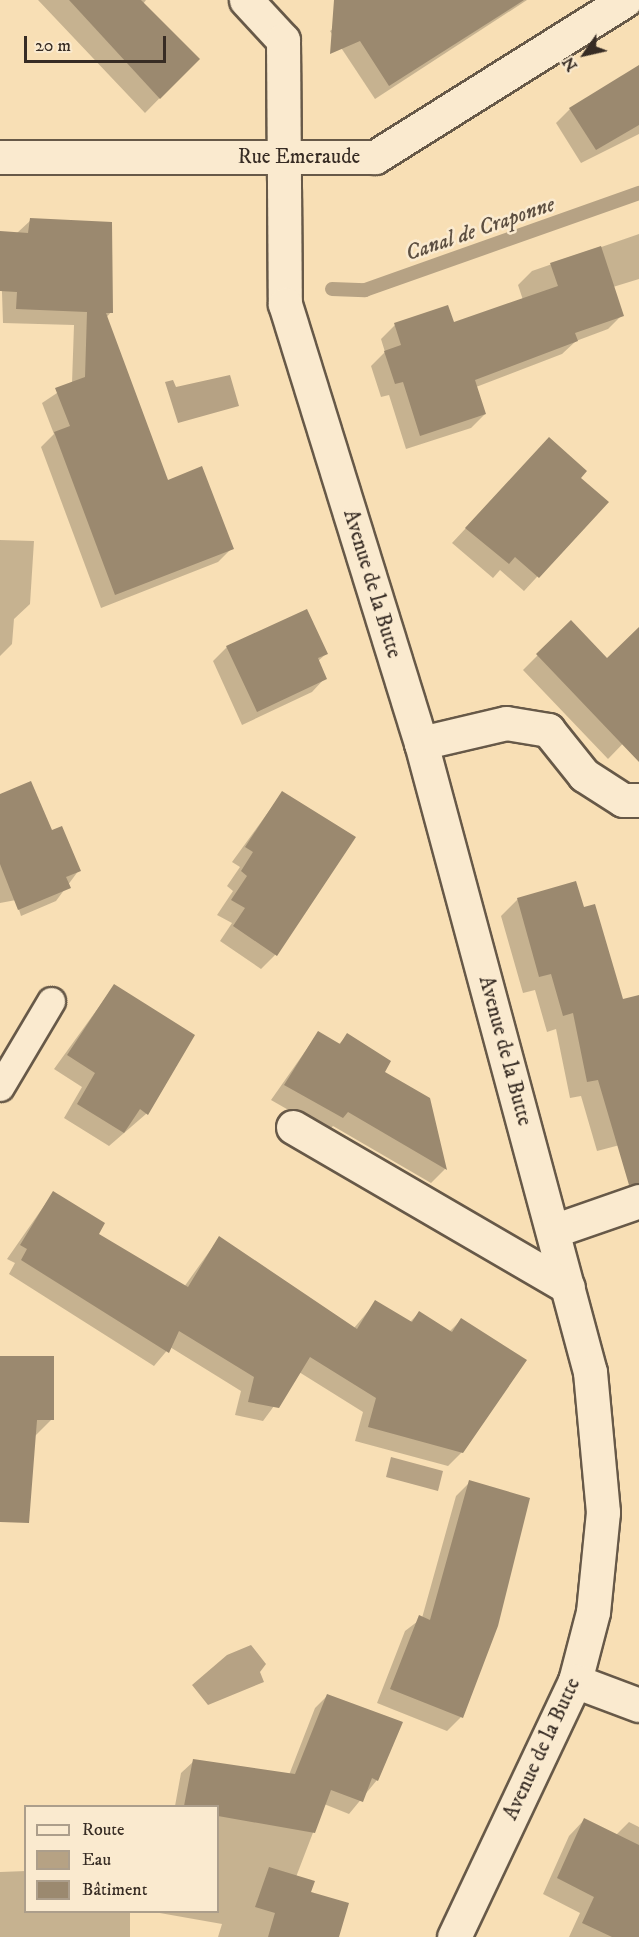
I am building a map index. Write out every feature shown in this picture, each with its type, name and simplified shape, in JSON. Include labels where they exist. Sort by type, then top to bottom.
[{"type":"street","name":"Avenue de la Butte","points":[[246,0],[284,40],[281,156],[285,304],[422,743],[590,1372],[603,1512],[593,1612],[575,1681],[454,1937]]},
{"type":"street","name":"Rue Emeraude","points":[[0,157],[375,157],[625,0]]},
{"type":"street","points":[[422,743],[506,723],[548,730],[584,775],[623,800],[639,800]]},
{"type":"street","points":[[293,1127],[568,1287]]},
{"type":"street","points":[[553,1231],[639,1201]]},
{"type":"street","points":[[575,1681],[639,1705]]},
{"type":"lane","points":[[0,1087],[51,1001]]},
{"type":"water","points":[[230,375],[239,406],[178,423],[165,382],[173,380],[176,387]]},
{"type":"water","points":[[391,1457],[443,1471],[438,1491],[386,1477]]},
{"type":"water","points":[[251,1645],[266,1664],[260,1672],[264,1682],[208,1705],[192,1685],[227,1655]]},
{"type":"building","points":[[69,0],[141,0],[200,59],[160,99]]},
{"type":"building","points":[[334,0],[524,0],[389,86],[360,41],[330,54]]},
{"type":"building","points":[[639,65],[639,125],[596,150],[569,108]]},
{"type":"building","points":[[30,218],[112,222],[113,313],[106,313],[168,480],[202,466],[234,549],[115,595],[54,432],[70,426],[55,388],[85,377],[87,312],[16,309],[17,292],[0,291],[0,231],[28,233]]},
{"type":"building","points":[[601,246],[624,316],[575,333],[578,341],[475,380],[486,414],[420,436],[403,382],[395,384],[384,351],[401,345],[394,323],[448,305],[454,322],[558,286],[550,263]]},
{"type":"building","points":[[549,437],[587,471],[581,478],[609,502],[539,578],[515,557],[509,564],[465,528]]},
{"type":"building","points":[[307,609],[328,654],[318,658],[327,679],[257,712],[226,646]]},
{"type":"building","points":[[571,620],[607,658],[639,627],[639,762],[536,654]]},
{"type":"building","points":[[31,781],[52,830],[62,826],[81,871],[66,877],[71,888],[18,910],[0,864],[0,794]]},
{"type":"building","points":[[282,791],[356,837],[277,956],[233,926],[245,908],[231,900],[247,876],[241,871],[253,852],[245,847]]},
{"type":"building","points":[[576,881],[584,907],[595,904],[623,999],[639,995],[639,1183],[629,1185],[598,1080],[587,1082],[573,1013],[563,1016],[551,974],[539,977],[517,898]]},
{"type":"building","points":[[114,984],[195,1035],[148,1115],[140,1109],[124,1133],[77,1104],[95,1073],[67,1055]]},
{"type":"building","points":[[318,1031],[340,1044],[347,1033],[391,1061],[385,1072],[430,1098],[447,1170],[348,1112],[343,1118],[284,1085]]},
{"type":"building","points":[[53,1191],[105,1223],[99,1234],[188,1287],[219,1236],[357,1329],[375,1300],[412,1322],[419,1311],[452,1332],[461,1318],[527,1360],[463,1453],[368,1427],[376,1398],[310,1357],[279,1408],[248,1402],[254,1377],[179,1331],[169,1353],[21,1260],[27,1249],[20,1245]]},
{"type":"building","points":[[0,1356],[54,1356],[54,1420],[37,1420],[29,1523],[0,1522]]},
{"type":"building","points":[[469,1480],[530,1498],[498,1626],[463,1718],[390,1689],[419,1615],[430,1620]]},
{"type":"building","points":[[327,1694],[403,1722],[378,1781],[372,1778],[363,1802],[331,1790],[315,1833],[219,1816],[219,1805],[184,1805],[193,1759],[295,1774]]},
{"type":"building","points":[[584,1818],[639,1845],[639,1937],[612,1937],[582,1923],[594,1897],[557,1878]]},
{"type":"building","points":[[269,1867],[315,1881],[311,1892],[349,1903],[339,1937],[268,1937],[275,1913],[255,1907]]},
{"type":"waterway","name":"Canal de Craponne","points":[[332,289],[365,290],[639,193]]}]
